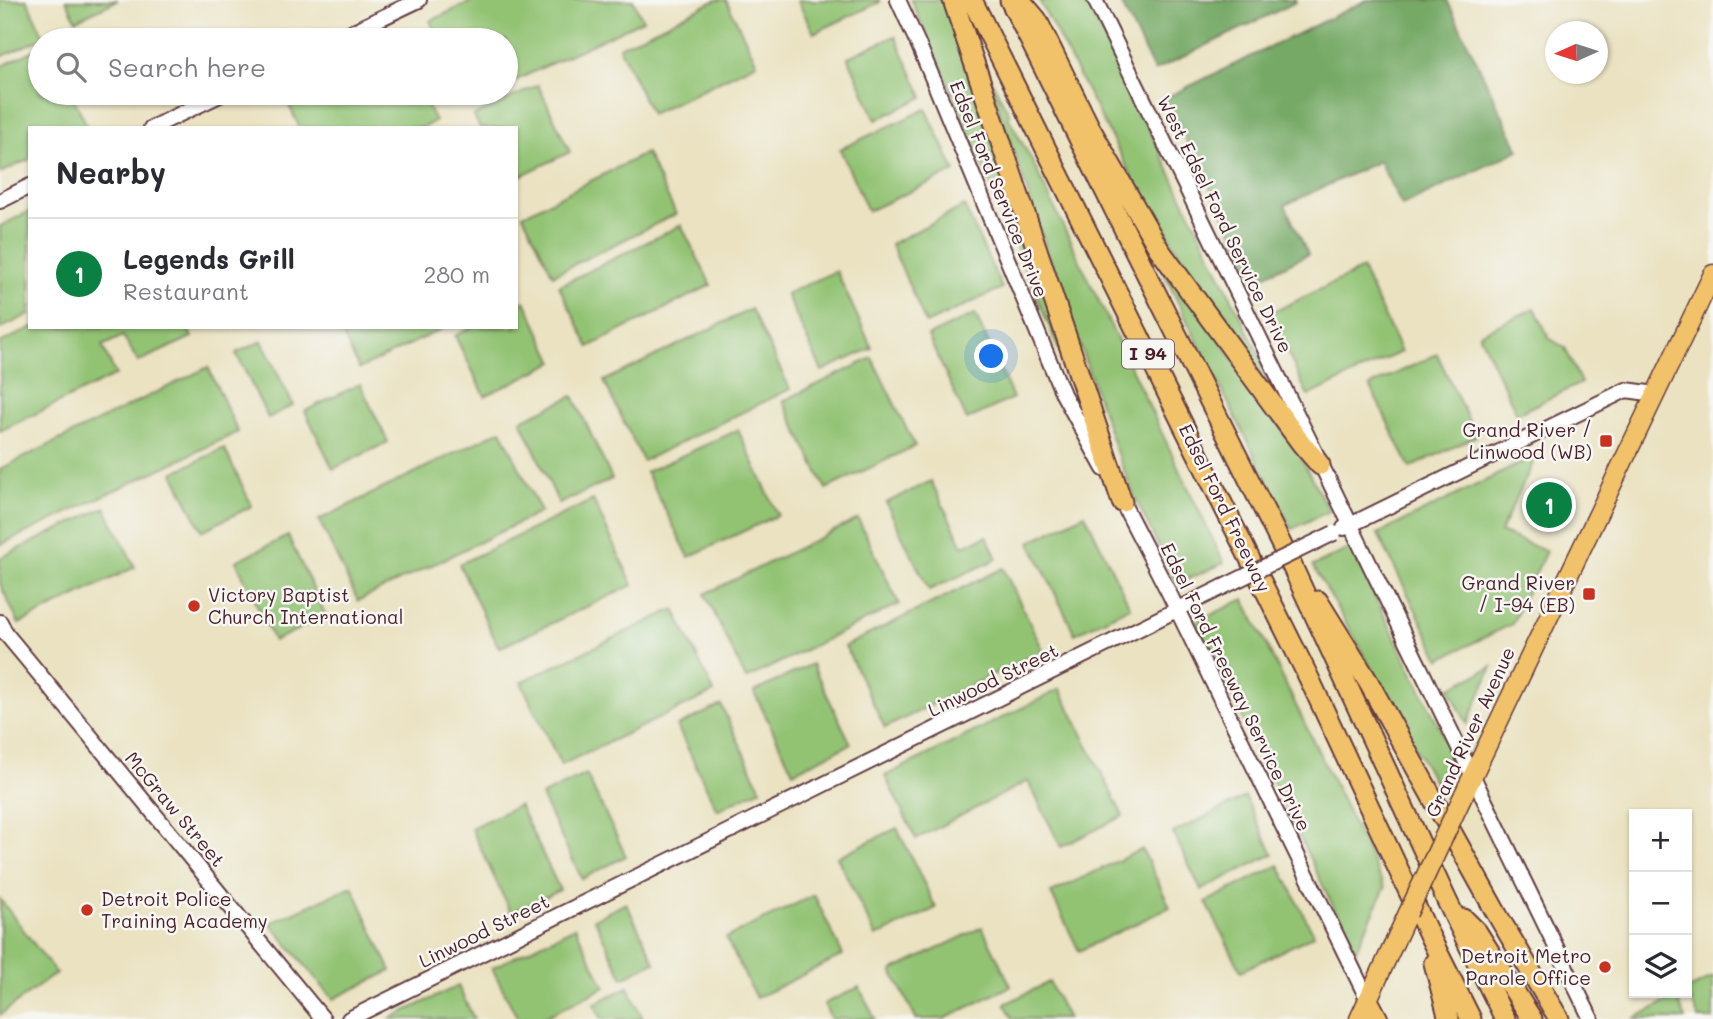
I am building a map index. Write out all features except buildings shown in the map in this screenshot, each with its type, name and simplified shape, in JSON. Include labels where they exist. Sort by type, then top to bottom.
[{"type":"highway","points":[[953,0],[1122,502]]},
{"type":"highway","name":"Edsel Ford Freeway","points":[[972,0],[1308,676],[1471,1019]]},
{"type":"highway","name":"Edsel Ford Freeway","points":[[1010,0],[1292,566],[1447,901],[1505,1019]]},
{"type":"highway","points":[[1020,0],[1037,20],[1091,130],[1159,249],[1320,465]]},
{"type":"highway","points":[[1292,566],[1330,618],[1363,672],[1498,916],[1559,1019]]},
{"type":"highway","points":[[1447,901],[1477,932],[1532,1019]]},
{"type":"highway","points":[[1430,937],[1435,969],[1449,1019]]},
{"type":"highway","points":[[1368,1000],[1378,1019]]},
{"type":"main road","name":"Grand River Avenue","points":[[1359,1019],[1534,645],[1713,274]]},
{"type":"street","points":[[360,28],[419,0]]},
{"type":"street","name":"Edsel Ford Service Drive","points":[[898,0],[1063,394]]},
{"type":"street","name":"West Edsel Ford Service Drive","points":[[1095,0],[1320,465]]},
{"type":"street","points":[[155,126],[199,105]]},
{"type":"street","points":[[0,201],[28,187]]},
{"type":"street","name":"Linwood Street","points":[[349,1019],[1626,390],[1656,394]]},
{"type":"street","name":"Edsel Ford Freeway Service Drive","points":[[1063,394],[1177,610],[1368,1000]]},
{"type":"street","points":[[1320,465],[1591,1019]]},
{"type":"street","name":"McGraw Street","points":[[0,622],[6,634],[323,1019]]},
{"type":"green space","points":[[0,0],[27,0],[40,28],[28,28],[28,44],[1,57]]},
{"type":"green space","points":[[66,0],[118,0],[76,20]]},
{"type":"green space","points":[[475,0],[633,0],[643,20],[518,79],[518,28],[434,28],[430,21]]},
{"type":"green space","points":[[716,0],[726,0],[757,63],[651,114],[619,47]]},
{"type":"green space","points":[[797,0],[879,0],[880,2],[814,33]]},
{"type":"green space","points":[[911,0],[943,0],[976,82],[1082,405],[952,92]]},
{"type":"green space","points":[[1039,0],[1086,0],[1273,383],[1270,384],[1217,311],[1139,190]]},
{"type":"green space","points":[[1134,0],[1296,2],[1154,71],[1122,5]]},
{"type":"green space","points":[[1367,0],[1447,0],[1519,150],[1402,206],[1379,161],[1285,205],[1308,254],[1256,280],[1165,98]]},
{"type":"green space","points":[[895,36],[923,97],[876,120],[848,57]]},
{"type":"green space","points":[[28,53],[28,105],[77,105],[87,126],[28,126],[28,160],[0,173],[0,67]]},
{"type":"green space","points":[[986,71],[1010,115],[1008,117],[1032,161],[1224,563],[1179,583],[1174,579],[1133,493],[1115,448]]},
{"type":"green space","points":[[538,85],[570,152],[518,177],[518,126],[479,126],[474,116],[497,105],[518,105],[518,95]]},
{"type":"green space","points":[[289,105],[427,105],[435,121],[425,126],[299,126]]},
{"type":"green space","points":[[926,109],[955,171],[868,211],[840,149]]},
{"type":"green space","points":[[646,153],[676,214],[553,275],[523,215]]},
{"type":"green space","points":[[964,206],[1002,288],[926,324],[891,244]]},
{"type":"green space","points":[[28,212],[28,315],[0,329],[0,226]]},
{"type":"green space","points":[[681,225],[711,285],[589,347],[559,286]]},
{"type":"green space","points":[[1148,240],[1292,441],[1329,511],[1292,529]]},
{"type":"green space","points":[[1362,269],[1401,352],[1308,396],[1269,314]]},
{"type":"green space","points":[[836,271],[872,348],[822,371],[786,294]]},
{"type":"green space","points":[[525,301],[554,362],[485,396],[455,336],[468,329],[518,329],[518,305]]},
{"type":"green space","points":[[1535,308],[1549,338],[1565,348],[1581,383],[1517,414],[1479,334]]},
{"type":"green space","points":[[751,309],[790,389],[643,461],[604,381]]},
{"type":"green space","points":[[975,314],[1013,398],[967,420],[928,336]]},
{"type":"green space","points":[[29,329],[188,329],[192,337],[138,362],[123,336],[102,346],[116,375],[0,431],[0,343]]},
{"type":"green space","points":[[340,329],[442,329],[359,369]]},
{"type":"green space","points":[[262,341],[293,405],[268,418],[236,353]]},
{"type":"green space","points":[[1437,354],[1476,436],[1410,468],[1370,386]]},
{"type":"green space","points":[[872,358],[915,446],[826,489],[783,401]]},
{"type":"green space","points":[[208,367],[238,432],[0,545],[0,469]]},
{"type":"green space","points":[[360,384],[388,442],[333,469],[305,411]]},
{"type":"green space","points":[[573,396],[612,479],[559,504],[521,420]]},
{"type":"green space","points":[[501,430],[541,512],[358,601],[319,520]]},
{"type":"green space","points":[[738,430],[778,515],[689,557],[646,472]]},
{"type":"green space","points":[[224,448],[252,506],[202,531],[173,473]]},
{"type":"green space","points":[[1537,455],[1500,532],[1546,551],[1512,624],[1440,659],[1378,534]]},
{"type":"green space","points":[[931,481],[963,546],[987,536],[997,559],[929,590],[886,503]]},
{"type":"green space","points":[[593,500],[633,585],[499,648],[459,564]]},
{"type":"green space","points":[[105,507],[135,567],[19,624],[0,584],[0,558]]},
{"type":"green space","points":[[1085,514],[1130,607],[1075,634],[1030,542]]},
{"type":"green space","points":[[858,519],[899,604],[746,679],[705,594]]},
{"type":"green space","points":[[288,536],[326,616],[274,641],[236,561]]},
{"type":"green space","points":[[1351,548],[1451,751],[1435,784],[1313,566]]},
{"type":"green space","points":[[1003,568],[1043,650],[885,728],[845,646]]},
{"type":"green space","points":[[1244,599],[1385,888],[1355,952],[1196,622]]},
{"type":"green space","points":[[674,609],[714,692],[561,765],[521,682]]},
{"type":"green space","points":[[812,664],[851,744],[793,772],[754,692]]},
{"type":"green space","points":[[1492,667],[1467,724],[1449,688]]},
{"type":"green space","points":[[1060,689],[1123,816],[1061,847],[1028,781],[916,839],[885,776]]},
{"type":"green space","points":[[721,705],[761,789],[717,810],[677,726]]},
{"type":"green space","points":[[586,774],[626,856],[582,879],[541,796]]},
{"type":"green space","points":[[1245,797],[1273,854],[1201,890],[1173,833]]},
{"type":"green space","points":[[519,805],[560,890],[511,913],[471,828]]},
{"type":"green space","points":[[897,828],[936,908],[876,937],[837,857]]},
{"type":"green space","points":[[1142,849],[1170,907],[1079,951],[1051,893]]},
{"type":"green space","points":[[1279,865],[1314,935],[1241,971],[1206,902]]},
{"type":"green space","points":[[352,886],[391,971],[333,999],[270,923]]},
{"type":"green space","points":[[814,895],[843,955],[756,998],[726,938]]},
{"type":"green space","points":[[0,899],[56,973],[0,1015]]},
{"type":"green space","points":[[626,903],[655,962],[623,978],[594,919]]},
{"type":"green space","points":[[575,927],[605,987],[541,1019],[518,1019],[492,968]]},
{"type":"green space","points":[[982,927],[1011,986],[944,1019],[916,1019],[892,971]]},
{"type":"green space","points":[[1713,977],[1713,1019],[1699,1019],[1690,998],[1692,988]]},
{"type":"green space","points":[[1049,982],[1068,1019],[1013,1019],[1005,1004]]},
{"type":"green space","points":[[458,986],[474,1019],[389,1019]]},
{"type":"green space","points":[[628,987],[643,1019],[602,1019],[594,1004]]},
{"type":"green space","points":[[859,987],[875,1019],[831,1019],[824,1004]]},
{"type":"green space","points":[[1676,998],[1686,1019],[1633,1019]]},
{"type":"place","name":"Grand River / Linwood (WB)","points":[[1606,441]]},
{"type":"place","name":"Legends Grill","points":[[1549,505]]},
{"type":"place","name":"Grand River / I-94 (EB)","points":[[1589,594]]},
{"type":"place","name":"Victory Baptist Church International","points":[[194,606]]},
{"type":"place","name":"Detroit Police Training Academy","points":[[87,910]]},
{"type":"place","name":"Detroit Metro Parole Office","points":[[1605,967]]}]
